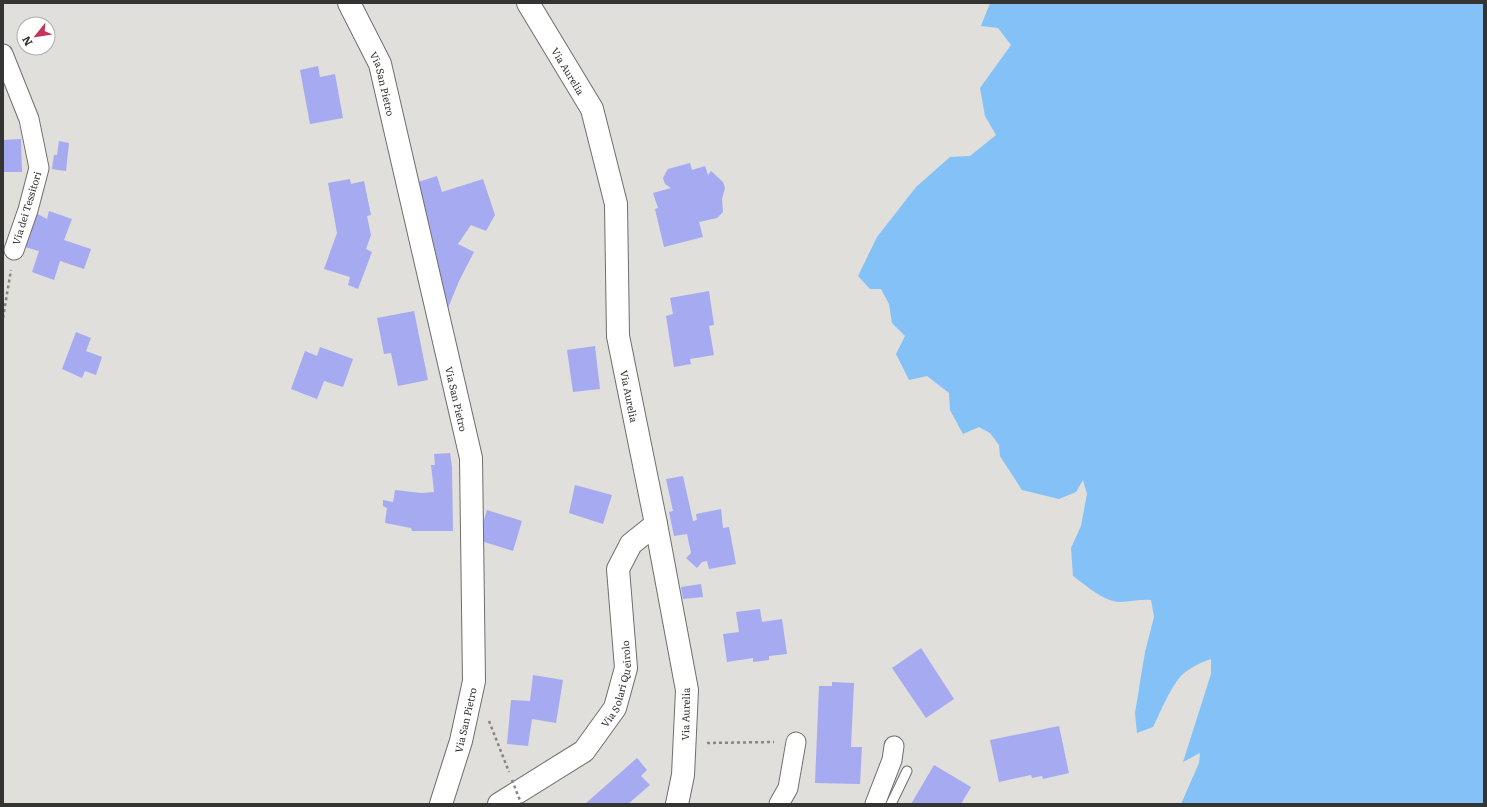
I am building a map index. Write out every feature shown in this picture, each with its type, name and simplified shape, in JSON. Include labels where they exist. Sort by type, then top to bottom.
[{"type":"street","name":"Via San Pietro","points":[[349,3],[380,64],[471,458],[474,681],[461,741],[441,804]]},
{"type":"street","name":"Via Aurelia","points":[[528,3],[592,109],[616,204],[618,336],[656,524],[687,690],[682,775],[677,804]]},
{"type":"street","name":"Via dei Tessitori","points":[[3,54],[29,119],[39,168],[28,210],[14,250]]},
{"type":"street","name":"Via Solari Queirolo","points":[[498,804],[584,751],[615,708],[626,668],[618,569],[631,544],[656,524]]},
{"type":"street","points":[[779,804],[788,788],[796,742]]},
{"type":"street","points":[[875,804],[892,760],[894,746]]},
{"type":"lane","points":[[891,804],[907,771]]},
{"type":"path","name":"Via dei Tessitori","points":[[3,318],[14,250]]},
{"type":"path","points":[[487,716],[521,803]]},
{"type":"path","points":[[684,743],[796,742]]},
{"type":"water","points":[[990,3],[1484,3],[1484,804],[1181,804],[1199,763],[1200,753],[1183,762],[1211,674],[1211,659],[1188,670],[1182,675],[1170,693],[1153,727],[1137,733],[1135,713],[1145,652],[1154,617],[1151,600],[1113,601],[1101,596],[1073,576],[1071,548],[1081,526],[1087,494],[1083,480],[1076,492],[1059,499],[1022,490],[1000,456],[999,445],[990,433],[979,427],[963,434],[950,410],[949,393],[927,376],[909,380],[896,354],[905,336],[892,323],[889,304],[881,289],[870,289],[858,276],[877,237],[916,187],[950,157],[970,156],[996,135],[985,116],[980,88],[1011,45],[998,28],[981,26]]},
{"type":"building","points":[[318,66],[320,77],[335,74],[343,118],[310,124],[300,70]]},
{"type":"building","points":[[21,139],[22,172],[3,172],[3,140]]},
{"type":"building","points":[[59,141],[69,143],[66,171],[52,169],[54,155],[57,155]]},
{"type":"building","points":[[690,163],[692,170],[705,166],[708,175],[711,171],[723,182],[725,188],[722,199],[723,212],[717,218],[699,222],[703,237],[664,247],[655,209],[658,208],[653,193],[671,188],[665,184],[663,178],[668,169]]},
{"type":"building","points":[[437,176],[442,192],[483,179],[495,215],[486,231],[471,225],[458,244],[474,252],[459,281],[448,308],[430,228],[415,183]]},
{"type":"building","points":[[350,179],[351,184],[364,181],[371,215],[367,216],[371,235],[366,249],[372,252],[358,289],[348,285],[350,277],[324,269],[337,233],[328,183]]},
{"type":"building","points":[[49,211],[72,219],[64,240],[91,249],[84,269],[60,261],[54,280],[32,272],[39,251],[25,247],[34,212],[47,219]]},
{"type":"building","points":[[709,291],[714,325],[709,326],[714,355],[690,359],[691,364],[674,367],[666,316],[673,314],[670,298]]},
{"type":"building","points":[[414,311],[428,380],[398,386],[391,353],[384,354],[377,318]]},
{"type":"building","points":[[76,332],[91,338],[86,351],[102,357],[96,375],[85,371],[82,378],[62,369]]},
{"type":"building","points":[[595,346],[600,389],[573,392],[567,350]]},
{"type":"building","points":[[320,347],[353,359],[343,387],[324,381],[317,399],[291,389],[305,351],[317,356]]},
{"type":"building","points":[[450,453],[452,467],[453,531],[412,531],[411,528],[385,523],[387,508],[383,506],[383,500],[393,502],[395,490],[421,493],[434,492],[431,465],[435,465],[434,454]]},
{"type":"building","points":[[683,476],[693,521],[697,520],[696,514],[721,509],[723,528],[729,527],[736,564],[709,569],[707,561],[702,562],[697,568],[686,558],[691,553],[687,534],[674,536],[669,512],[673,511],[666,479]]},
{"type":"building","points":[[575,485],[612,495],[603,524],[569,513]]},
{"type":"building","points":[[487,510],[522,521],[513,551],[478,540]]},
{"type":"building","points":[[701,584],[703,597],[683,599],[681,587]]},
{"type":"building","points":[[760,609],[762,622],[782,619],[787,654],[769,656],[769,660],[753,662],[753,658],[727,662],[723,634],[739,632],[736,612]]},
{"type":"building","points":[[921,648],[954,699],[926,718],[892,668]]},
{"type":"building","points":[[533,675],[563,680],[556,723],[532,719],[528,746],[507,744],[511,700],[530,701]]},
{"type":"building","points":[[832,682],[854,683],[851,747],[862,747],[860,784],[815,783],[819,686],[832,686]]},
{"type":"building","points":[[1059,726],[1069,773],[1043,779],[1042,776],[1032,778],[1031,775],[999,782],[990,740]]},
{"type":"building","points":[[637,758],[647,770],[641,776],[650,785],[628,804],[585,804]]},
{"type":"building","points":[[934,765],[971,787],[961,804],[911,804]]}]
